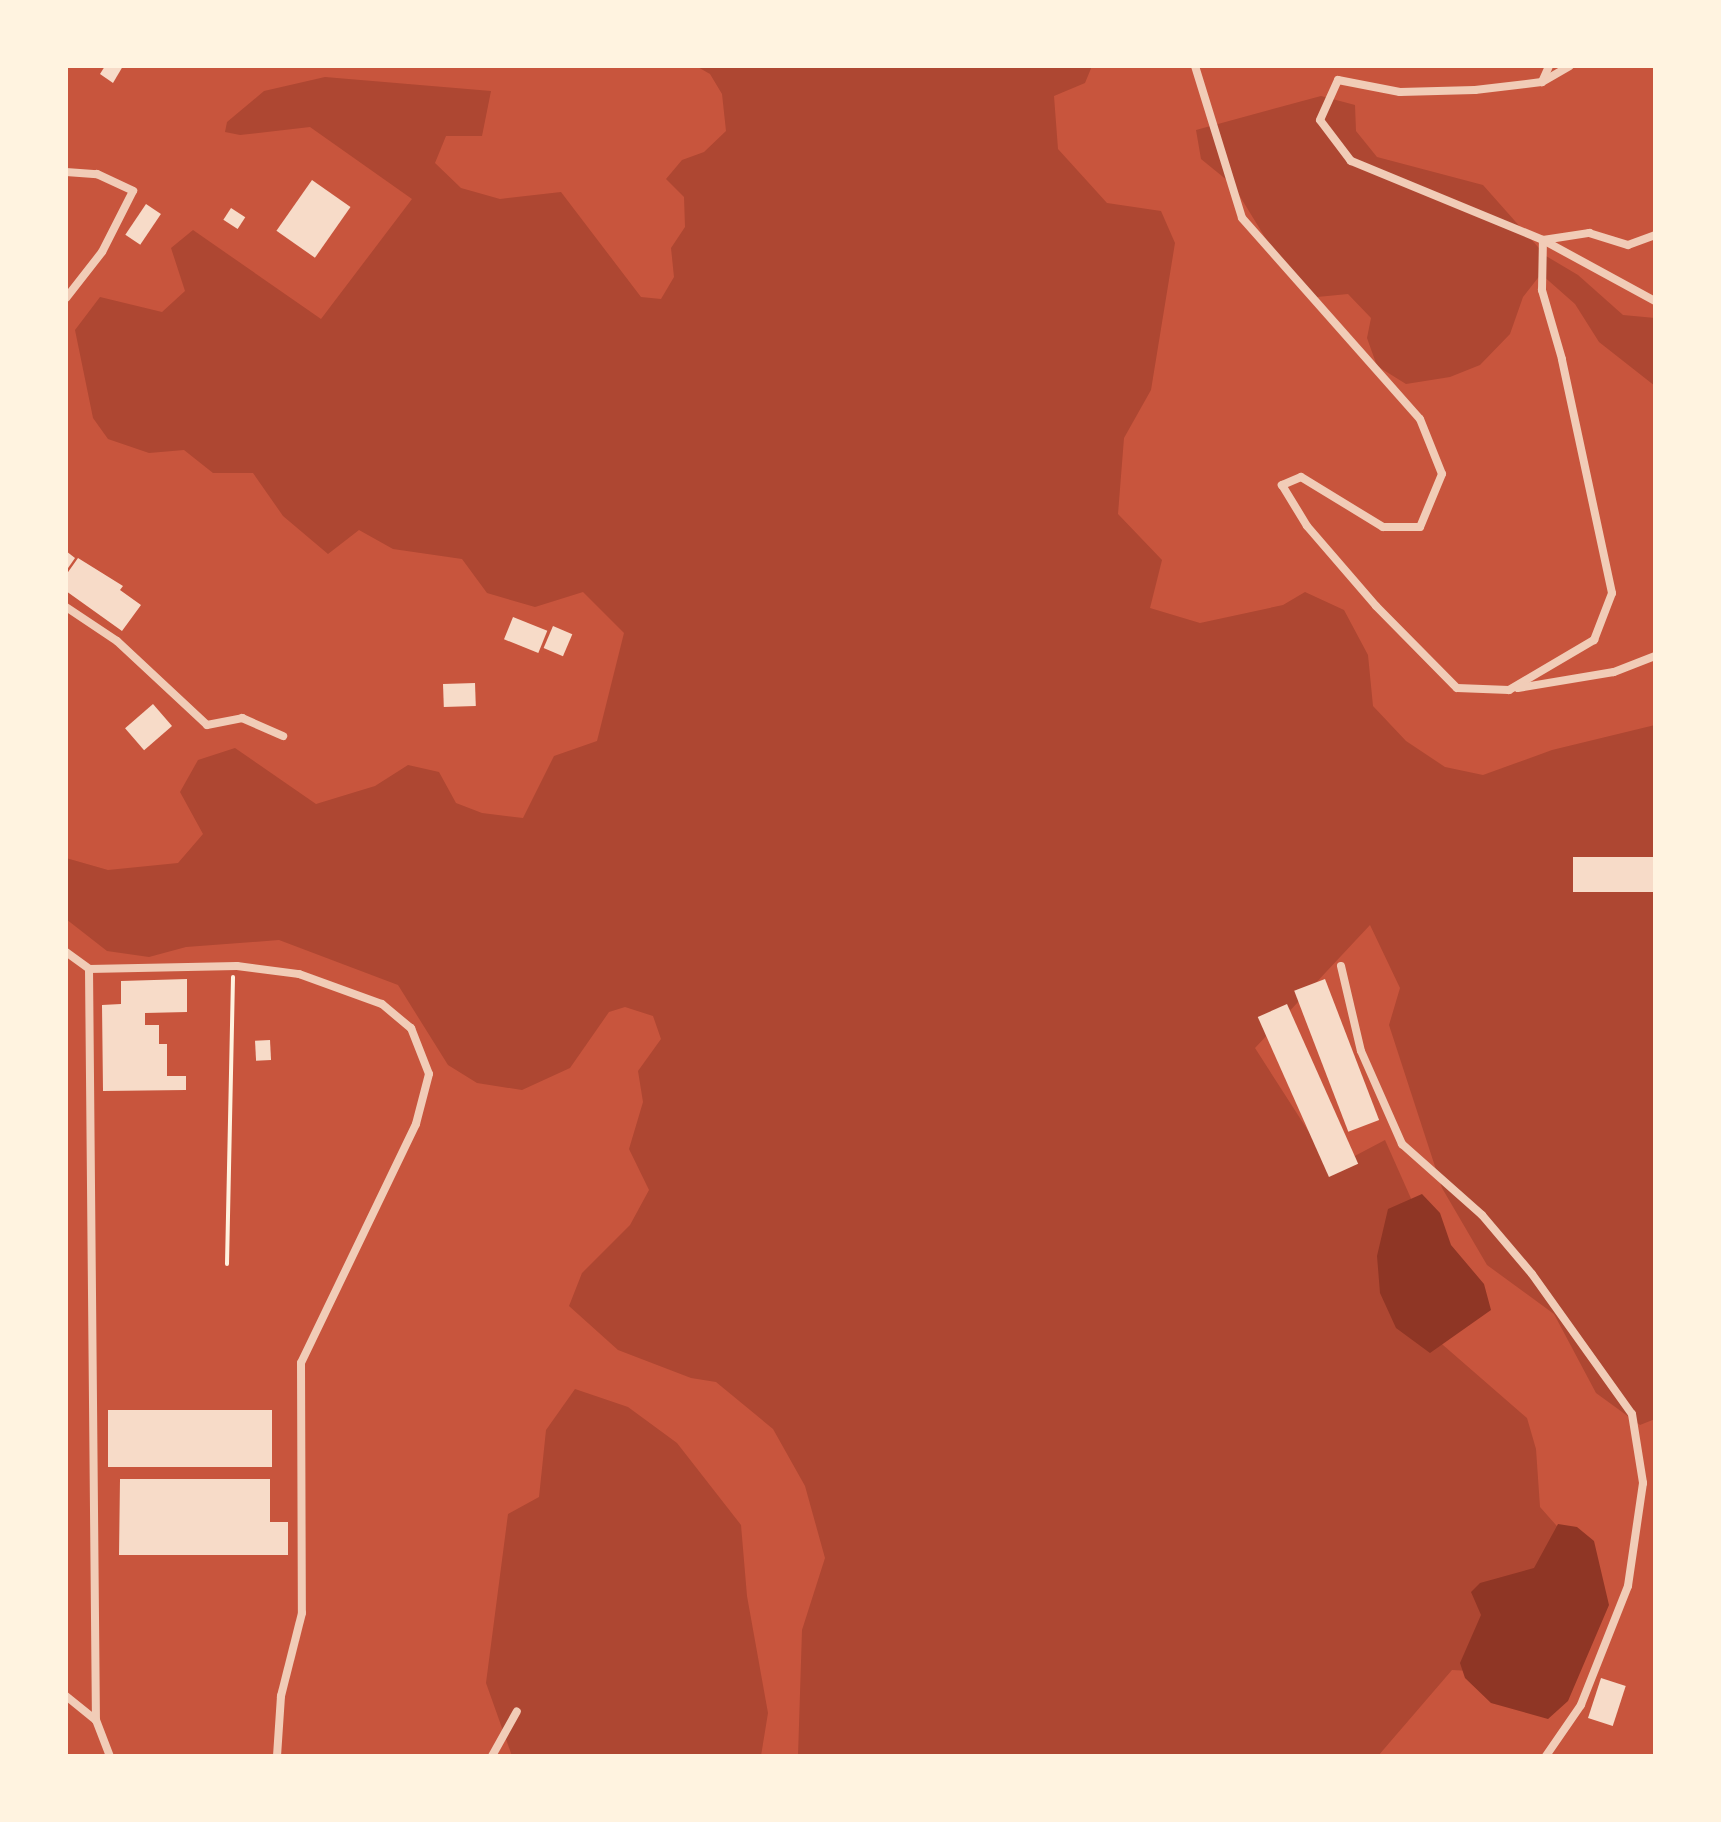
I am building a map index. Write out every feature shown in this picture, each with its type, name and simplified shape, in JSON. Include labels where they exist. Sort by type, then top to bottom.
[{"type":"street","points":[[1195,66],[1242,218],[1420,419],[1442,474],[1420,527],[1383,527],[1342,506],[1301,477],[1282,485],[1307,526],[1366,595],[1457,688],[1509,690],[1614,672],[1655,656]]},
{"type":"street","points":[[1542,82],[1549,66]]},
{"type":"street","points":[[1570,66],[1542,82],[1400,92],[1338,80],[1320,120],[1351,161],[1543,240],[1655,301]]},
{"type":"street","points":[[66,172],[97,174],[133,191],[102,252],[66,298]]},
{"type":"street","points":[[1543,240],[1589,233],[1628,245],[1655,235]]},
{"type":"street","points":[[1509,690],[1594,640],[1612,593],[1542,290],[1543,240]]},
{"type":"street","points":[[66,607],[117,641],[207,725],[242,718],[283,736]]},
{"type":"street","points":[[66,952],[89,969],[233,966],[299,974],[382,1004],[411,1028],[429,1074],[416,1124],[301,1363],[302,1613],[281,1696],[277,1756]]},
{"type":"street","points":[[1341,966],[1361,1051],[1402,1144],[1482,1215],[1532,1274],[1632,1414],[1643,1483],[1628,1586],[1581,1705],[1546,1756]]},
{"type":"street","points":[[89,969],[96,1720],[110,1756]]},
{"type":"street","points":[[66,1696],[96,1720]]},
{"type":"street","points":[[492,1756],[517,1711]]},
{"type":"path","points":[[227,1264],[233,966]]},
{"type":"shaded area","points":[[696,66],[1092,66],[1085,83],[1054,96],[1058,149],[1107,203],[1161,211],[1175,243],[1151,390],[1124,438],[1118,514],[1162,560],[1150,608],[1200,623],[1283,605],[1305,592],[1344,610],[1368,655],[1373,706],[1406,741],[1445,767],[1483,775],[1552,750],[1655,725],[1655,1419],[1640,1425],[1596,1393],[1554,1314],[1487,1265],[1442,1188],[1389,1025],[1400,988],[1370,925],[1255,1048],[1332,1168],[1385,1140],[1413,1203],[1420,1325],[1527,1418],[1536,1449],[1540,1507],[1571,1542],[1471,1671],[1452,1670],[1378,1756],[798,1756],[802,1630],[825,1558],[805,1486],[773,1429],[716,1382],[691,1378],[618,1350],[569,1306],[582,1273],[630,1225],[649,1190],[629,1149],[643,1102],[638,1071],[661,1039],[653,1016],[625,1007],[609,1012],[570,1068],[522,1090],[477,1083],[448,1065],[398,985],[279,940],[186,947],[149,957],[107,951],[66,919],[66,858],[108,870],[178,863],[203,834],[180,792],[198,760],[235,748],[316,804],[375,786],[408,765],[439,772],[456,803],[482,813],[523,818],[554,756],[597,741],[624,633],[583,592],[535,607],[487,593],[462,559],[393,549],[359,530],[328,554],[283,516],[253,473],[213,473],[184,450],[149,453],[108,439],[93,418],[75,330],[100,297],[162,312],[185,291],[171,248],[193,230],[321,319],[412,199],[310,127],[240,135],[225,132],[227,122],[264,91],[325,77],[491,91],[482,136],[446,136],[435,163],[461,188],[500,199],[561,192],[641,297],[661,299],[674,277],[671,248],[685,227],[684,197],[666,179],[682,160],[704,152],[726,131],[722,94],[710,74]]},
{"type":"shaded area","points":[[1321,96],[1355,105],[1356,131],[1377,157],[1483,185],[1546,256],[1578,275],[1623,315],[1655,318],[1655,386],[1599,342],[1575,304],[1541,274],[1523,297],[1510,334],[1480,365],[1450,377],[1406,384],[1377,366],[1367,338],[1371,318],[1348,294],[1317,297],[1277,257],[1233,185],[1201,159],[1196,130]]},
{"type":"shaded area","points":[[1422,1194],[1440,1213],[1451,1245],[1484,1284],[1491,1310],[1430,1353],[1396,1328],[1380,1293],[1377,1256],[1388,1209]]},
{"type":"shaded area","points":[[575,1389],[628,1407],[677,1443],[741,1525],[747,1596],[768,1713],[761,1756],[512,1756],[486,1683],[508,1514],[539,1497],[546,1430]]},
{"type":"shaded area","points":[[1558,1524],[1577,1527],[1594,1541],[1609,1605],[1568,1701],[1548,1719],[1491,1703],[1465,1678],[1460,1663],[1481,1615],[1471,1592],[1480,1583],[1534,1568]]},
{"type":"building","points":[[105,66],[123,66],[113,83],[100,74]]},
{"type":"building","points":[[312,180],[351,207],[315,258],[276,231]]},
{"type":"building","points":[[146,204],[161,214],[140,245],[125,235]]},
{"type":"building","points":[[231,208],[245,217],[238,229],[223,220]]},
{"type":"building","points":[[66,551],[75,558],[66,571]]},
{"type":"building","points":[[78,558],[123,586],[120,590],[141,605],[122,631],[66,591],[66,575]]},
{"type":"building","points":[[513,617],[547,631],[538,653],[504,639]]},
{"type":"building","points":[[553,626],[572,634],[563,656],[544,648]]},
{"type":"building","points":[[475,683],[476,706],[444,707],[443,684]]},
{"type":"building","points":[[153,704],[172,726],[144,750],[125,728]]},
{"type":"building","points":[[1573,857],[1655,857],[1655,892],[1573,892]]},
{"type":"building","points":[[187,979],[187,1012],[145,1013],[145,1025],[159,1025],[159,1044],[167,1044],[167,1076],[186,1076],[186,1090],[103,1091],[102,1005],[121,1004],[121,981]]},
{"type":"building","points":[[1325,979],[1379,1120],[1348,1132],[1294,991]]},
{"type":"building","points":[[1287,1004],[1358,1164],[1329,1177],[1258,1017]]},
{"type":"building","points":[[270,1040],[271,1060],[256,1061],[255,1041]]},
{"type":"building","points":[[108,1410],[272,1410],[272,1467],[108,1467]]},
{"type":"building","points":[[120,1479],[270,1479],[270,1522],[288,1522],[288,1555],[119,1555]]},
{"type":"building","points":[[1601,1678],[1626,1686],[1613,1726],[1588,1718]]}]
